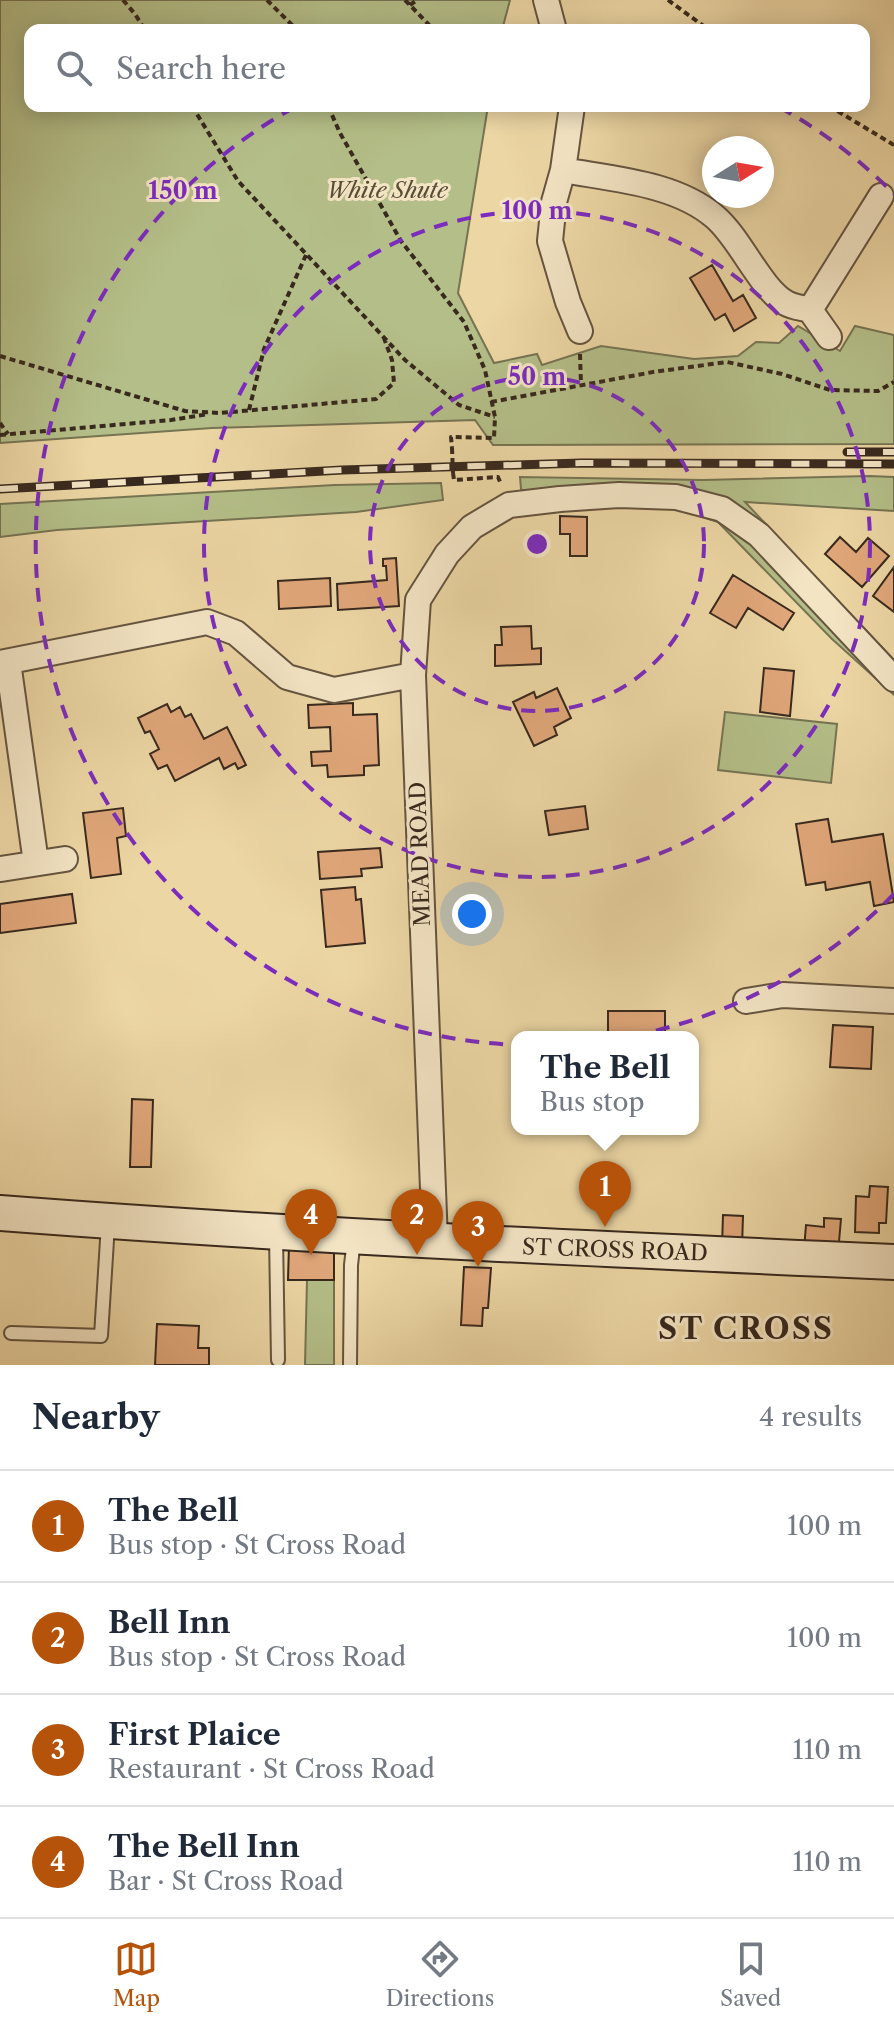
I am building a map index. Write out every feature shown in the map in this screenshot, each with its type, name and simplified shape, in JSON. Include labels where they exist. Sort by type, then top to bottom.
[{"type":"main road","name":"ST CROSS ROAD","points":[[0,1213],[435,1241],[894,1262]]},
{"type":"street","points":[[546,0],[552,24]]},
{"type":"street","points":[[571,112],[550,241],[580,331]]},
{"type":"street","points":[[563,170],[678,193],[701,206],[717,218],[734,238],[770,289],[787,303],[810,310],[829,337]]},
{"type":"street","points":[[810,310],[881,196]]},
{"type":"street","name":"MEAD ROAD","points":[[435,1241],[413,675],[418,600],[447,554],[472,527],[509,505],[619,495],[676,497],[722,509],[759,535],[894,679]]},
{"type":"street","points":[[36,863],[4,662],[207,622],[236,633],[287,677],[334,690],[413,675]]},
{"type":"street","points":[[1,869],[65,859]]},
{"type":"street","points":[[746,1001],[783,995],[894,1001]]},
{"type":"lane","points":[[11,1333],[101,1336],[108,1221]]},
{"type":"lane","points":[[275,1231],[278,1360]]},
{"type":"lane","points":[[350,1365],[354,1236]]},
{"type":"path","points":[[123,0],[141,24]]},
{"type":"path","points":[[267,0],[291,24]]},
{"type":"path","points":[[405,0],[428,24]]},
{"type":"path","points":[[410,5],[417,0]]},
{"type":"path","points":[[668,0],[701,24]]},
{"type":"path","points":[[196,112],[238,181],[405,360],[459,405],[495,417]]},
{"type":"path","points":[[331,112],[401,241],[464,322],[485,370],[495,417],[494,438],[451,437],[454,480],[483,479]]},
{"type":"path","points":[[839,112],[894,145]]},
{"type":"path","points":[[249,410],[264,349],[306,255]]},
{"type":"path","points":[[580,331],[581,384]]},
{"type":"path","points":[[0,435],[376,399],[394,383],[392,360],[384,338]]},
{"type":"path","points":[[0,356],[185,411],[220,413]]},
{"type":"path","points":[[491,402],[581,384],[727,362],[782,374],[830,390],[878,391],[894,382]]},
{"type":"path","points":[[0,423],[8,434]]},
{"type":"green space","name":"White Shute","points":[[0,0],[510,0],[504,24],[24,24],[24,112],[487,112],[458,293],[494,363],[537,354],[542,365],[601,346],[694,359],[738,356],[756,342],[779,343],[798,326],[840,351],[855,326],[894,335],[894,444],[493,445],[475,420],[212,428],[0,443]]},
{"type":"green space","points":[[520,477],[703,480],[894,477],[894,511],[745,502],[894,660],[894,695],[832,639],[718,522],[674,508],[618,506],[553,511],[521,489]]},
{"type":"green space","points":[[441,483],[443,500],[356,512],[57,530],[0,537],[0,504],[335,485]]},
{"type":"green space","points":[[725,712],[837,724],[831,783],[718,770]]},
{"type":"green space","points":[[307,1280],[334,1280],[334,1365],[305,1365]]},
{"type":"building","points":[[712,265],[733,301],[743,295],[756,318],[734,331],[725,314],[715,320],[690,278]]},
{"type":"building","points":[[560,516],[587,517],[587,556],[570,556],[570,534],[560,534]]},
{"type":"building","points":[[840,537],[856,552],[868,538],[889,556],[862,587],[825,554]]},
{"type":"building","points":[[396,558],[399,606],[338,610],[337,584],[387,580],[383,559]]},
{"type":"building","points":[[894,567],[894,612],[873,596]]},
{"type":"building","points":[[733,575],[794,613],[783,630],[748,608],[736,628],[710,613]]},
{"type":"building","points":[[330,578],[331,606],[279,609],[278,581]]},
{"type":"building","points":[[531,626],[532,649],[541,648],[541,664],[495,666],[495,645],[502,645],[501,627]]},
{"type":"building","points":[[764,668],[794,671],[790,716],[760,712]]},
{"type":"building","points":[[557,688],[571,718],[554,727],[557,735],[534,746],[513,702],[534,692],[536,698]]},
{"type":"building","points":[[353,703],[353,715],[377,714],[379,765],[364,766],[364,775],[328,777],[327,765],[312,766],[311,752],[331,751],[330,727],[309,728],[308,705]]},
{"type":"building","points":[[167,704],[171,712],[180,707],[185,717],[191,714],[204,739],[227,727],[246,765],[238,769],[235,763],[224,769],[219,758],[175,781],[167,765],[158,769],[150,754],[159,749],[150,731],[145,733],[138,718]]},
{"type":"building","points":[[585,806],[588,829],[549,835],[545,811]]},
{"type":"building","points":[[123,808],[126,836],[117,838],[121,874],[91,878],[83,813]]},
{"type":"building","points":[[828,819],[832,842],[883,834],[894,902],[874,906],[870,882],[826,890],[825,882],[806,885],[796,824]]},
{"type":"building","points":[[380,848],[382,867],[361,869],[362,876],[320,879],[318,852]]},
{"type":"building","points":[[355,887],[356,900],[361,899],[365,943],[326,947],[321,890]]},
{"type":"building","points":[[72,894],[76,923],[0,933],[0,904]]},
{"type":"building","points":[[608,1011],[665,1011],[665,1031],[608,1031]]},
{"type":"building","points":[[833,1025],[873,1027],[871,1069],[830,1067]]},
{"type":"building","points":[[132,1099],[153,1100],[151,1167],[130,1167]]},
{"type":"building","points":[[870,1186],[888,1187],[886,1223],[879,1223],[879,1233],[855,1232],[856,1196],[869,1197]]},
{"type":"building","points":[[723,1215],[743,1216],[742,1247],[722,1246]]},
{"type":"building","points":[[824,1218],[841,1219],[838,1253],[804,1250],[806,1225],[824,1227]]},
{"type":"building","points":[[289,1244],[334,1245],[334,1280],[288,1280]]},
{"type":"building","points":[[464,1267],[491,1268],[488,1308],[483,1308],[482,1326],[461,1325]]},
{"type":"building","points":[[157,1324],[199,1326],[198,1348],[209,1348],[209,1365],[155,1365]]},
{"type":"railway","points":[[847,452],[894,452]]},
{"type":"railway","points":[[0,489],[342,470],[581,463],[894,464]]},
{"type":"place","name":"The Bell","points":[[605,1227]]},
{"type":"place","name":"The Bell Inn","points":[[311,1255]]},
{"type":"place","name":"Bell Inn","points":[[417,1255]]},
{"type":"place","name":"First Plaice","points":[[478,1267]]},
{"type":"district","name":"ST CROSS","points":[[746,1328]]}]
